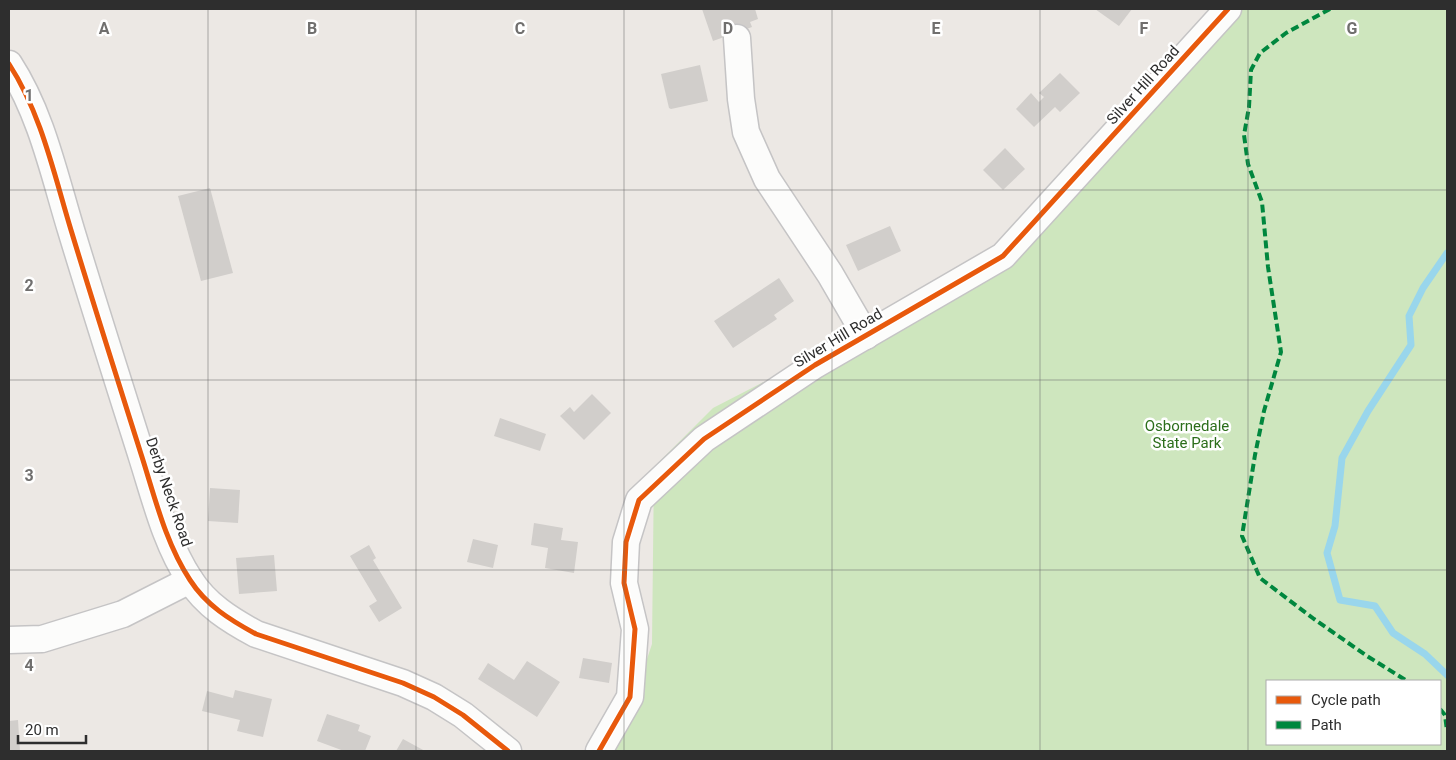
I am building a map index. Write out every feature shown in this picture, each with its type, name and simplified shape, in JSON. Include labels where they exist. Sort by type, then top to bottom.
[{"type":"street","name":"Silver Hill Road","points":[[599,751],[630,697],[635,629],[624,583],[626,542],[639,500],[704,439],[815,365],[1003,256],[1228,9]]},
{"type":"street","points":[[737,38],[741,99],[746,132],[767,179],[830,274],[866,336]]},
{"type":"street","name":"Derby Neck Road","points":[[9,64],[23,86],[48,155],[158,506],[172,544],[190,580],[204,598],[236,624],[256,634],[403,683],[434,697],[463,715],[508,751]]},
{"type":"street","points":[[9,640],[42,639],[123,614],[190,580]]},
{"type":"green space","name":"Osbornedale State Park","points":[[1242,9],[1447,9],[1447,751],[606,751],[628,716],[652,644],[654,467],[713,408],[873,326],[1028,229]]},
{"type":"building","points":[[702,9],[755,9],[758,19],[750,22],[752,27],[713,41]]},
{"type":"building","points":[[1095,9],[1132,9],[1119,26]]},
{"type":"building","points":[[700,65],[708,101],[669,108],[661,74]]},
{"type":"building","points":[[1060,73],[1080,93],[1060,112],[1055,107],[1034,127],[1016,109],[1031,93],[1039,102],[1044,97],[1039,93]]},
{"type":"building","points":[[1005,148],[1025,169],[1003,190],[983,170]]},
{"type":"building","points":[[210,188],[233,273],[201,281],[178,196]]},
{"type":"building","points":[[890,226],[901,251],[858,271],[846,245]]},
{"type":"building","points":[[779,278],[794,301],[774,315],[777,319],[733,348],[714,321]]},
{"type":"building","points":[[592,394],[611,413],[584,440],[560,416],[570,407],[574,412]]},
{"type":"building","points":[[500,418],[546,434],[540,451],[494,436]]},
{"type":"building","points":[[210,488],[240,490],[238,523],[208,521]]},
{"type":"building","points":[[534,523],[563,528],[561,540],[578,542],[574,573],[545,568],[548,548],[531,545]]},
{"type":"building","points":[[473,539],[498,545],[493,568],[467,562]]},
{"type":"building","points":[[369,545],[376,558],[373,560],[402,608],[379,622],[369,606],[377,601],[350,556]]},
{"type":"building","points":[[274,555],[277,591],[239,594],[236,558]]},
{"type":"building","points":[[583,658],[612,663],[609,683],[579,678]]},
{"type":"building","points":[[527,661],[560,682],[537,717],[478,679],[488,663],[514,680]]},
{"type":"building","points":[[235,690],[272,699],[263,737],[237,731],[240,720],[202,711],[207,691],[233,698]]},
{"type":"building","points":[[327,714],[360,725],[358,731],[371,736],[365,751],[344,751],[317,741]]},
{"type":"building","points":[[18,720],[20,751],[9,751],[9,721]]},
{"type":"building","points":[[403,739],[425,751],[396,751]]},
{"type":"waterway","points":[[1447,253],[1423,288],[1409,316],[1411,345],[1368,411],[1342,458],[1335,526],[1327,553],[1340,600],[1375,606],[1393,633],[1425,654],[1447,675]]},
{"type":"marked path","points":[[1330,9],[1286,33],[1260,53],[1251,70],[1249,107],[1244,135],[1248,164],[1262,202],[1268,267],[1281,352],[1264,411],[1242,536],[1260,578],[1314,619],[1405,680]]},
{"type":"marked path","points":[[1441,710],[1445,715],[1447,731]]},
{"type":"cycle path","points":[[599,751],[630,697],[635,629],[624,583],[626,542],[639,500],[704,439],[815,365],[1003,256],[1228,9]]},
{"type":"cycle path","points":[[9,64],[30,103],[46,144],[88,287],[162,520],[174,551],[196,589],[219,611],[256,634],[403,683],[434,697],[463,715],[508,751]]}]
